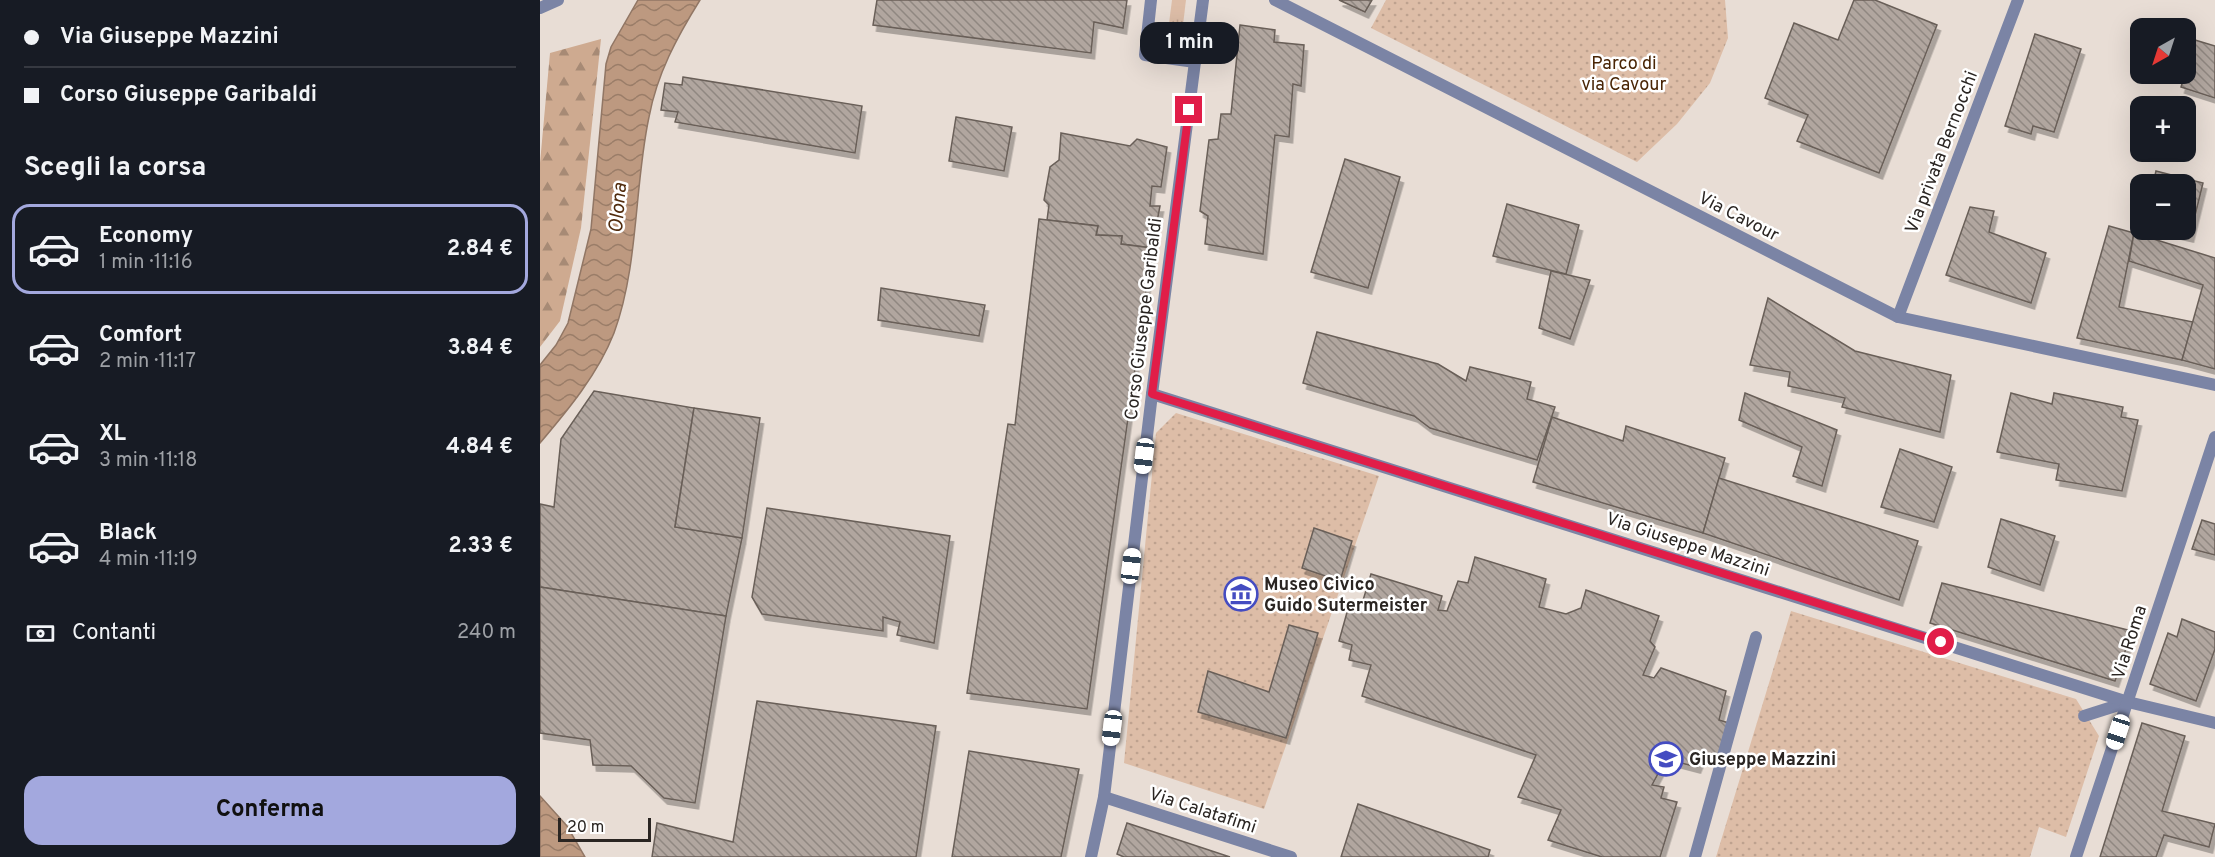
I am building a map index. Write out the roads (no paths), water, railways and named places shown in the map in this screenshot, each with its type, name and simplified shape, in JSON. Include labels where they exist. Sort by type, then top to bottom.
[{"type":"street","points":[[540,8],[558,0]]},
{"type":"street","points":[[1151,0],[1145,55],[1195,62]]},
{"type":"street","name":"Corso Giuseppe Garibaldi","points":[[1091,857],[1104,796],[1152,394],[1203,0]]},
{"type":"street","name":"Via Cavour","points":[[1275,0],[1898,317],[2215,385]]},
{"type":"street","name":"Via privata Bernocchi","points":[[1898,317],[2018,0]]},
{"type":"street","name":"Via Giuseppe Mazzini","points":[[1152,394],[2128,702],[2215,723]]},
{"type":"street","name":"Via Roma","points":[[2076,857],[2215,437]]},
{"type":"street","points":[[1695,857],[1756,637]]},
{"type":"street","points":[[2084,716],[2128,702]]},
{"type":"street","name":"Via Calatafimi","points":[[1104,796],[1291,857]]},
{"type":"water","name":"Olona","points":[[638,0],[700,0],[669,56],[653,101],[644,144],[628,280],[614,333],[591,377],[572,405],[540,443],[540,365],[556,345],[568,323],[591,229],[606,64],[611,47]]},
{"type":"water","points":[[540,796],[567,826],[585,857],[540,857]]},
{"type":"place","name":"Museo Civico Guido Sutermeister","points":[[1241,594]]},
{"type":"place","name":"Giuseppe Mazzini","points":[[1666,759]]},
{"type":"park label","name":"Parco di via Cavour","points":[[1624,73]]}]
